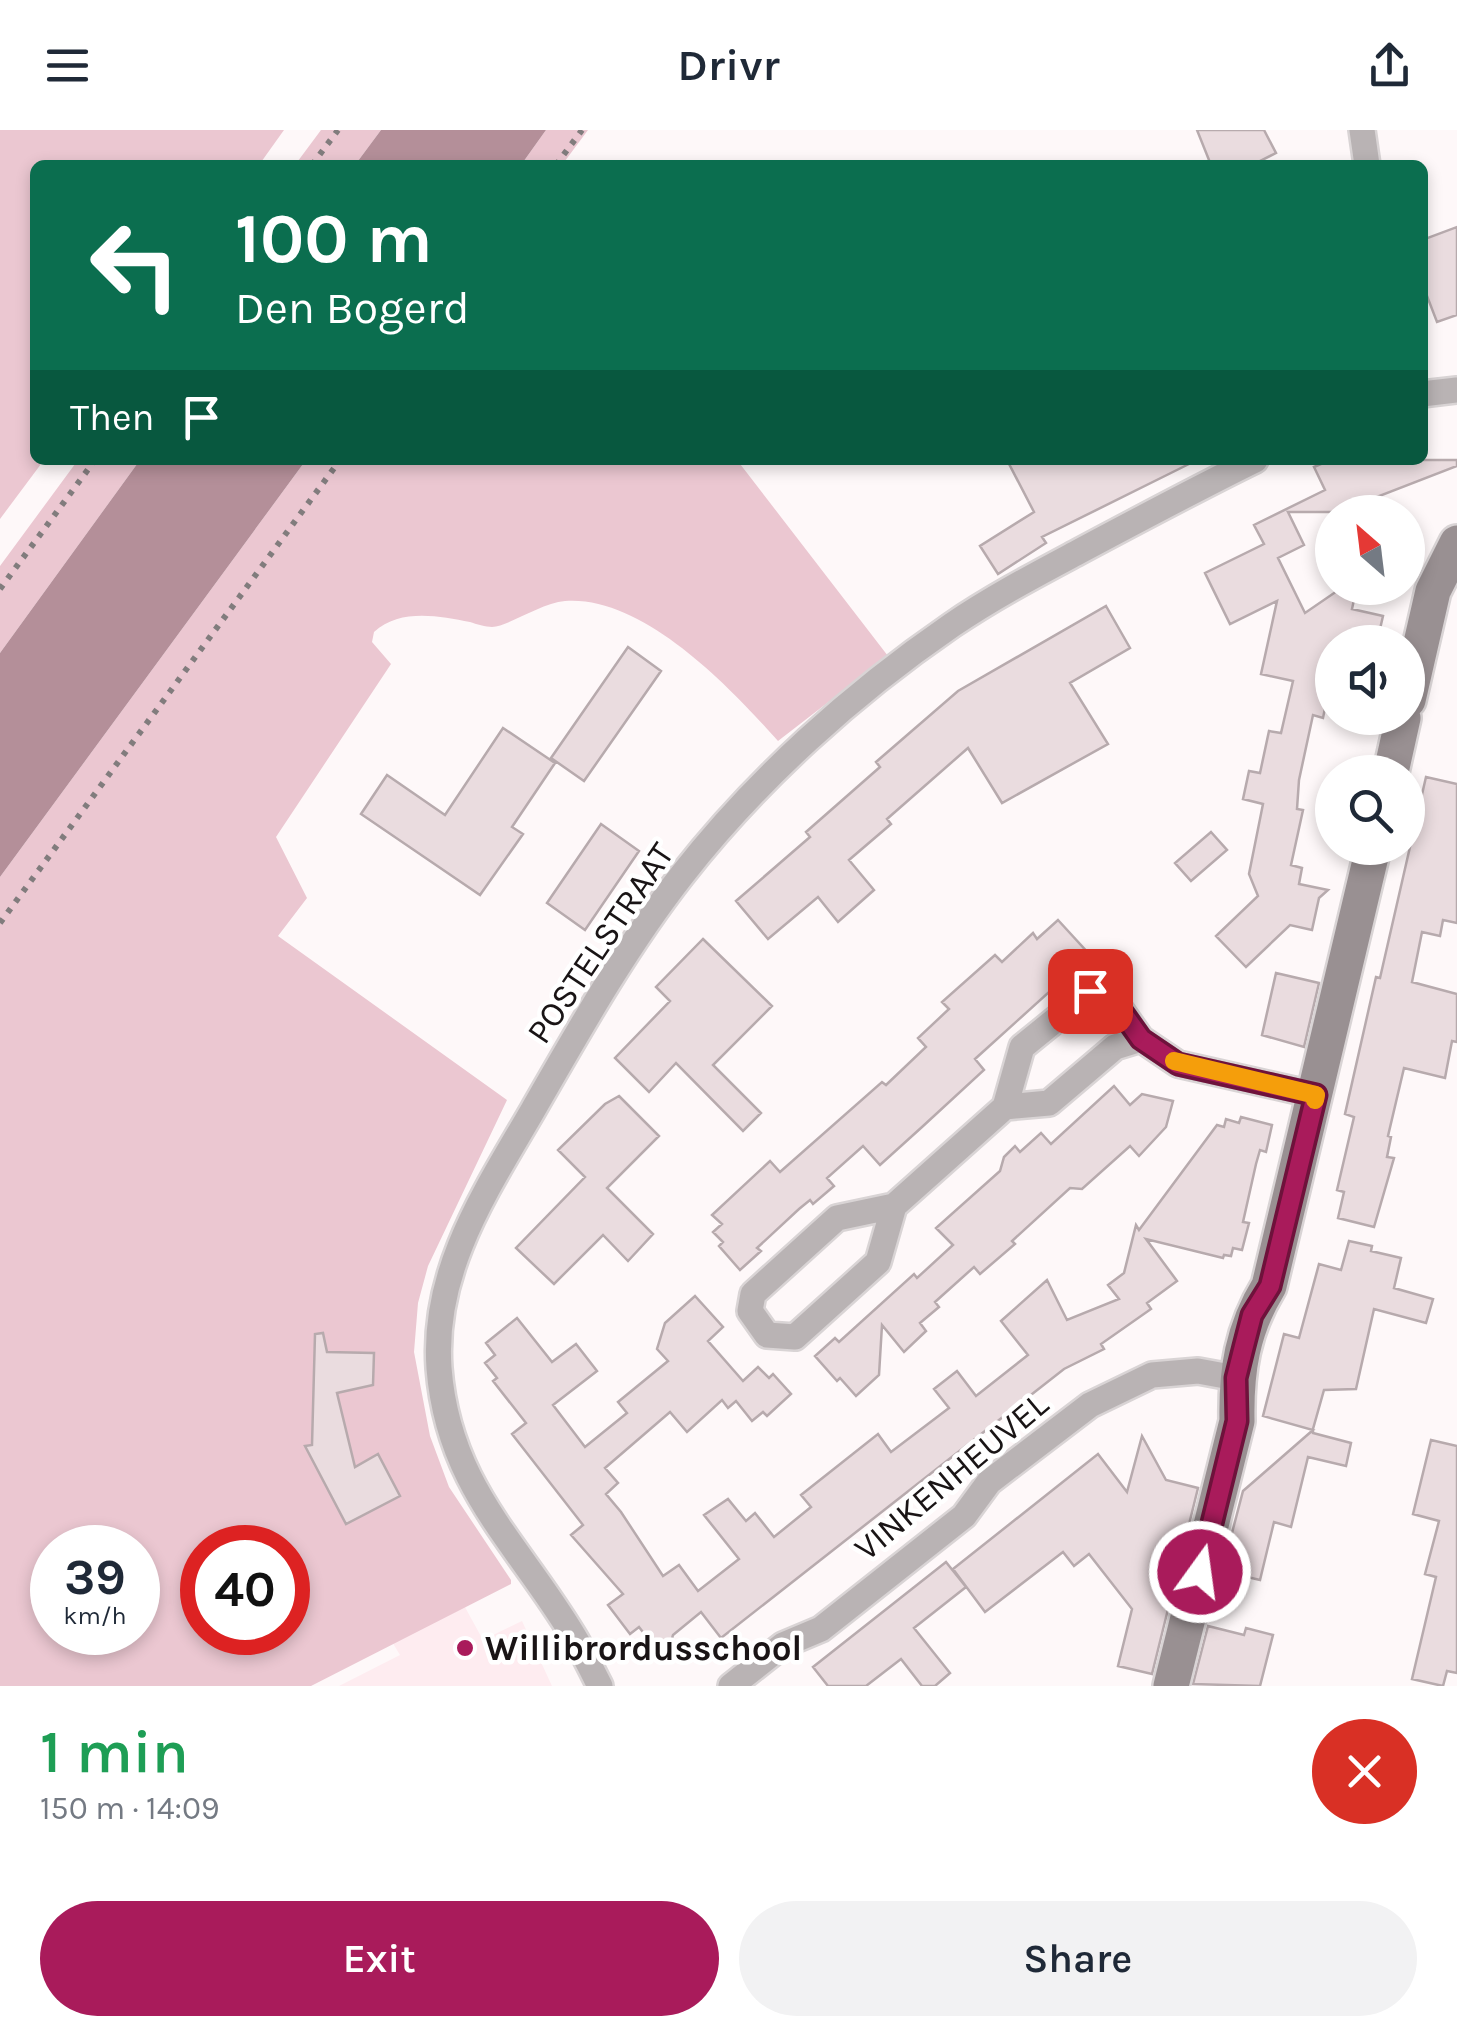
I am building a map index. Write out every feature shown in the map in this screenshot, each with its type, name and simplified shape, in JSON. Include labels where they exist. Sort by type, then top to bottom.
[{"type":"street","points":[[1362,130],[1366,160]]},
{"type":"street","points":[[1428,386],[1457,390]]},
{"type":"street","name":"POSTELSTRAAT","points":[[600,1686],[573,1634],[469,1482],[446,1416],[439,1370],[442,1304],[456,1254],[479,1204],[641,932],[684,873],[770,776],[870,686],[953,624],[1049,568],[1245,465]]},
{"type":"street","points":[[1425,626],[1433,591],[1457,542]]},
{"type":"street","points":[[1172,1686],[1237,1421],[1236,1378],[1252,1315],[1270,1286],[1369,865]]},
{"type":"street","points":[[894,1206],[878,1262],[795,1337],[767,1335],[750,1311],[753,1294],[837,1218],[894,1206],[1005,1107],[1022,1047],[1090,991],[1112,998],[1141,1039],[1178,1064],[1316,1095]]},
{"type":"street","points":[[1005,1107],[1049,1103],[1115,1047],[1141,1039]]},
{"type":"street","name":"VINKENHEUVEL","points":[[731,1686],[783,1646],[821,1629],[964,1516],[989,1482],[1090,1405],[1152,1375],[1198,1371],[1236,1378]]},
{"type":"path","points":[[316,160],[338,130]]},
{"type":"path","points":[[560,160],[582,130]]},
{"type":"path","points":[[0,589],[91,465]]},
{"type":"path","points":[[0,923],[336,465]]},
{"type":"shaded area","points":[[0,130],[284,130],[263,160],[30,160],[30,465],[40,465],[0,519]]},
{"type":"shaded area","points":[[321,130],[381,130],[359,160],[299,160]]},
{"type":"shaded area","points":[[381,130],[546,130],[525,160],[359,160]]},
{"type":"shaded area","points":[[546,130],[588,130],[566,160],[525,160]]},
{"type":"shaded area","points":[[74,465],[136,465],[0,653],[0,566]]},
{"type":"shaded area","points":[[136,465],[302,465],[0,877],[0,653]]},
{"type":"shaded area","points":[[302,465],[741,465],[888,656],[778,741],[736,696],[683,649],[625,613],[595,603],[556,603],[492,627],[446,618],[396,619],[374,632],[372,642],[391,664],[276,837],[307,898],[278,936],[507,1100],[428,1266],[418,1303],[414,1352],[430,1436],[449,1487],[511,1584],[311,1686],[0,1686],[0,877]]},
{"type":"shaded area","name":"Willibrordusschool","points":[[460,1598],[483,1640],[522,1621],[552,1686],[339,1686],[400,1655],[388,1635]]},
{"type":"building","points":[[1197,130],[1264,130],[1276,153],[1262,160],[1209,160]]},
{"type":"building","points":[[1457,227],[1457,315],[1437,322],[1428,299],[1428,238]]},
{"type":"building","points":[[1428,460],[1457,460],[1457,466],[1382,495],[1315,495],[1315,512],[1288,512],[1304,545],[1278,558],[1305,613],[1317,605],[1353,605],[1352,609],[1383,616],[1381,625],[1315,625],[1315,716],[1299,780],[1297,809],[1303,810],[1291,865],[1302,868],[1299,884],[1328,890],[1319,898],[1312,930],[1290,925],[1246,967],[1216,936],[1258,896],[1249,874],[1263,804],[1243,799],[1249,771],[1260,773],[1269,731],[1281,733],[1293,681],[1261,674],[1277,601],[1230,624],[1205,573],[1264,544],[1254,525],[1325,490],[1314,467],[1319,465],[1428,465]]},
{"type":"building","points":[[1010,465],[1187,465],[1042,537],[1046,543],[998,574],[980,546],[1034,512]]},
{"type":"building","points":[[1106,606],[1130,648],[1070,683],[1108,744],[1002,803],[968,748],[887,819],[891,824],[849,860],[874,890],[838,922],[818,897],[768,939],[736,901],[810,837],[806,832],[880,767],[876,762],[958,691]]},
{"type":"building","points":[[628,647],[661,671],[584,781],[551,758]]},
{"type":"building","points":[[503,728],[555,763],[512,827],[523,834],[480,895],[361,814],[387,775],[445,815]]},
{"type":"building","points":[[1426,777],[1457,784],[1457,923],[1443,920],[1440,936],[1422,932],[1412,982],[1457,994],[1457,1042],[1452,1041],[1445,1078],[1404,1068],[1388,1136],[1391,1137],[1387,1157],[1394,1158],[1374,1227],[1338,1218],[1344,1192],[1337,1190],[1354,1117],[1345,1114],[1406,865],[1425,865]]},
{"type":"building","points":[[601,824],[639,851],[585,930],[547,903]]},
{"type":"building","points":[[1211,832],[1227,850],[1191,881],[1175,863]]},
{"type":"building","points":[[1058,920],[1090,955],[975,1059],[984,1070],[880,1165],[863,1146],[827,1178],[834,1186],[813,1204],[810,1200],[799,1209],[757,1248],[761,1251],[740,1270],[719,1246],[723,1242],[713,1232],[722,1224],[712,1215],[770,1161],[780,1172],[882,1082],[886,1085],[926,1047],[918,1038],[949,1009],[942,1002],[995,955],[1002,962],[1033,933],[1037,939]]},
{"type":"building","points":[[703,939],[772,1006],[713,1065],[761,1113],[743,1131],[676,1063],[649,1092],[615,1058],[670,1001],[656,987]]},
{"type":"building","points":[[1276,973],[1319,983],[1304,1047],[1262,1035]]},
{"type":"building","points":[[1114,1086],[1130,1105],[1142,1094],[1173,1101],[1166,1127],[1139,1156],[1130,1146],[1082,1189],[1070,1188],[980,1274],[974,1267],[935,1302],[939,1307],[920,1323],[926,1331],[904,1352],[882,1325],[879,1375],[856,1396],[840,1378],[837,1381],[815,1356],[835,1338],[839,1342],[914,1274],[917,1278],[953,1245],[936,1228],[1000,1171],[1004,1157],[1015,1146],[1020,1152],[1041,1133],[1051,1144]]},
{"type":"building","points":[[619,1096],[659,1136],[607,1188],[653,1234],[628,1261],[603,1235],[554,1284],[516,1248],[585,1177],[558,1150],[605,1104]]},
{"type":"building","points":[[1241,1117],[1272,1125],[1266,1152],[1260,1150],[1256,1164],[1243,1222],[1249,1223],[1242,1250],[1233,1248],[1231,1256],[1223,1258],[1146,1239],[1177,1281],[1147,1303],[1151,1309],[1101,1344],[1104,1349],[1064,1369],[721,1638],[701,1612],[673,1635],[670,1645],[653,1645],[639,1627],[630,1634],[608,1605],[623,1594],[571,1535],[583,1525],[512,1434],[526,1423],[493,1381],[497,1378],[485,1363],[495,1355],[486,1343],[517,1318],[552,1362],[576,1344],[597,1371],[553,1405],[585,1447],[627,1413],[618,1402],[668,1361],[657,1349],[665,1323],[695,1296],[723,1327],[708,1341],[743,1381],[758,1367],[769,1378],[773,1374],[791,1394],[767,1416],[763,1412],[752,1421],[736,1401],[728,1408],[722,1400],[687,1432],[670,1412],[605,1468],[618,1483],[606,1494],[663,1576],[679,1565],[698,1591],[739,1559],[704,1515],[728,1499],[746,1521],[755,1513],[774,1537],[811,1507],[801,1495],[878,1434],[891,1452],[949,1408],[934,1389],[957,1371],[976,1396],[1028,1355],[1001,1321],[1047,1280],[1067,1320],[1119,1299],[1108,1285],[1124,1273],[1136,1225],[1139,1230],[1217,1125],[1224,1127],[1226,1119],[1239,1123]]},
{"type":"building","points":[[1349,1241],[1372,1246],[1371,1251],[1401,1258],[1394,1288],[1433,1299],[1426,1323],[1374,1309],[1356,1389],[1324,1390],[1313,1430],[1263,1416],[1284,1334],[1299,1338],[1319,1264],[1341,1270]]},
{"type":"building","points":[[323,1333],[327,1352],[374,1353],[373,1385],[337,1393],[355,1467],[378,1454],[400,1496],[346,1524],[305,1446],[312,1445],[315,1334]]},
{"type":"building","points":[[1313,1430],[1351,1443],[1346,1466],[1308,1457],[1291,1527],[1274,1522],[1260,1580],[1222,1571],[1243,1491]]},
{"type":"building","points":[[1142,1436],[1166,1480],[1198,1488],[1152,1674],[1118,1666],[1132,1609],[1089,1554],[1074,1566],[1063,1552],[985,1612],[953,1569],[1098,1454],[1127,1492]]},
{"type":"building","points":[[1431,1440],[1457,1446],[1457,1673],[1447,1671],[1443,1686],[1412,1679],[1436,1577],[1425,1574],[1439,1521],[1413,1514]]},
{"type":"building","points":[[946,1562],[966,1587],[914,1628],[950,1673],[935,1686],[922,1686],[901,1659],[866,1686],[828,1686],[813,1667]]},
{"type":"building","points":[[1208,1626],[1244,1635],[1246,1628],[1273,1635],[1260,1686],[1193,1684]]},
{"type":"slow traffic","points":[[1174,1061],[1316,1095],[1315,1100]]},
{"type":"place","name":"Willibrordusschool","points":[[465,1648]]},
{"type":"route","points":[[1090,991],[1112,998],[1141,1039],[1178,1064],[1316,1095],[1270,1286],[1252,1315],[1236,1378],[1237,1421],[1200,1572]]}]
